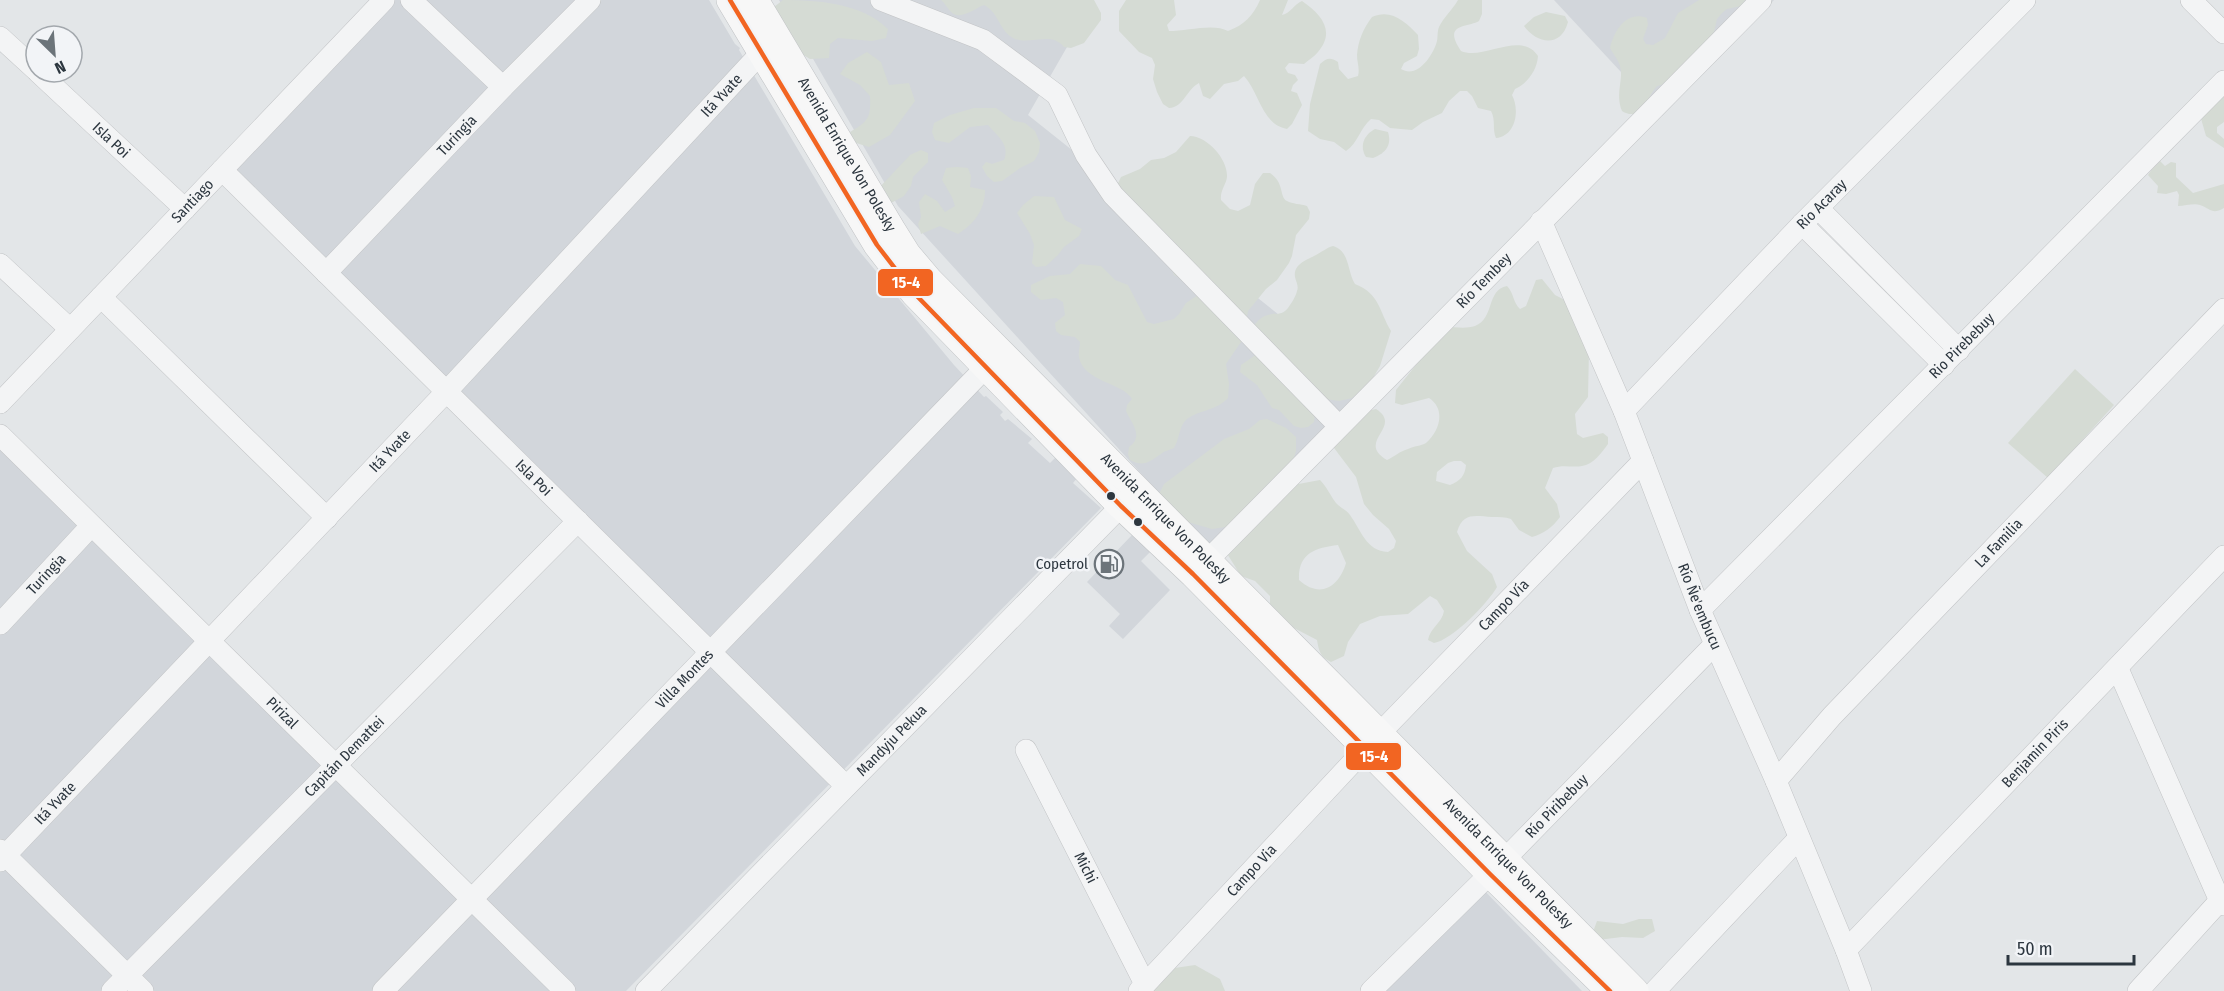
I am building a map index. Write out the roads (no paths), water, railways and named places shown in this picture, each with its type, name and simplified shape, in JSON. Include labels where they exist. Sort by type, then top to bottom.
[{"type":"main road","name":"Avenida Enrique Von Polesky","points":[[730,0],[769,44],[907,254],[1129,498],[1193,574],[1372,741],[1497,866],[1635,991]]},
{"type":"main road","name":"Avenida Enrique Von Polesky","points":[[754,0],[769,44],[877,245],[892,268],[986,368],[1129,498],[1207,561],[1372,741]]},
{"type":"main road","name":"Avenida Enrique Von Polesky","points":[[1497,866],[1610,991]]},
{"type":"street","name":"Santiago","points":[[0,403],[384,0]]},
{"type":"street","points":[[411,0],[503,87]]},
{"type":"street","name":"Turingia","points":[[326,273],[503,87],[590,0]]},
{"type":"street","points":[[881,0],[983,40],[1057,95],[1086,155],[1113,195],[1339,426]]},
{"type":"street","name":"Río Tembey","points":[[1207,561],[1540,221],[1761,0]]},
{"type":"street","name":"Rio Acaray","points":[[1624,411],[1802,224],[2025,0]]},
{"type":"street","points":[[2191,0],[2224,33]]},
{"type":"street","name":"Isla Poi","points":[[0,37],[24,59]]},
{"type":"street","name":"Itá Yvate","points":[[2,856],[327,518],[769,44]]},
{"type":"street","name":"Rio Pirebebuy","points":[[1700,610],[2224,81]]},
{"type":"street","name":"Isla Poi","points":[[51,84],[185,209]]},
{"type":"street","name":"Isla Poi","points":[[222,170],[846,786]]},
{"type":"street","points":[[1818,208],[1959,350]]},
{"type":"street","name":"Río Ñe'embucu","points":[[1540,221],[1624,411],[1714,645],[1776,782],[1861,991]]},
{"type":"street","points":[[1802,224],[1944,365]]},
{"type":"street","points":[[0,264],[70,329]]},
{"type":"street","points":[[101,297],[327,518]]},
{"type":"street","name":"La Familia","points":[[1776,782],[1832,716],[2224,309]]},
{"type":"street","name":"Villa Montes","points":[[383,991],[986,368]]},
{"type":"street","name":"Pirizal","points":[[0,435],[565,991]]},
{"type":"street","name":"Campo Vía","points":[[1372,741],[1643,461]]},
{"type":"street","name":"Mandyju Pekua","points":[[646,991],[1129,498]]},
{"type":"street","name":"Capitán Demattei","points":[[112,991],[578,521]]},
{"type":"street","name":"Turingia","points":[[0,624],[91,526]]},
{"type":"street","name":"Benjamin Piris","points":[[1846,950],[2224,556]]},
{"type":"street","name":"Río Piribebuy","points":[[1371,991],[1714,645]]},
{"type":"street","points":[[2118,669],[2223,900],[2138,991]]},
{"type":"street","name":"Campo Via","points":[[1142,987],[1372,741]]},
{"type":"street","name":"Michi","points":[[1026,750],[1142,987]]},
{"type":"street","points":[[1655,991],[1799,838]]},
{"type":"street","points":[[2,856],[143,991]]},
{"type":"place","name":"Copetrol","points":[[1109,564]]}]
